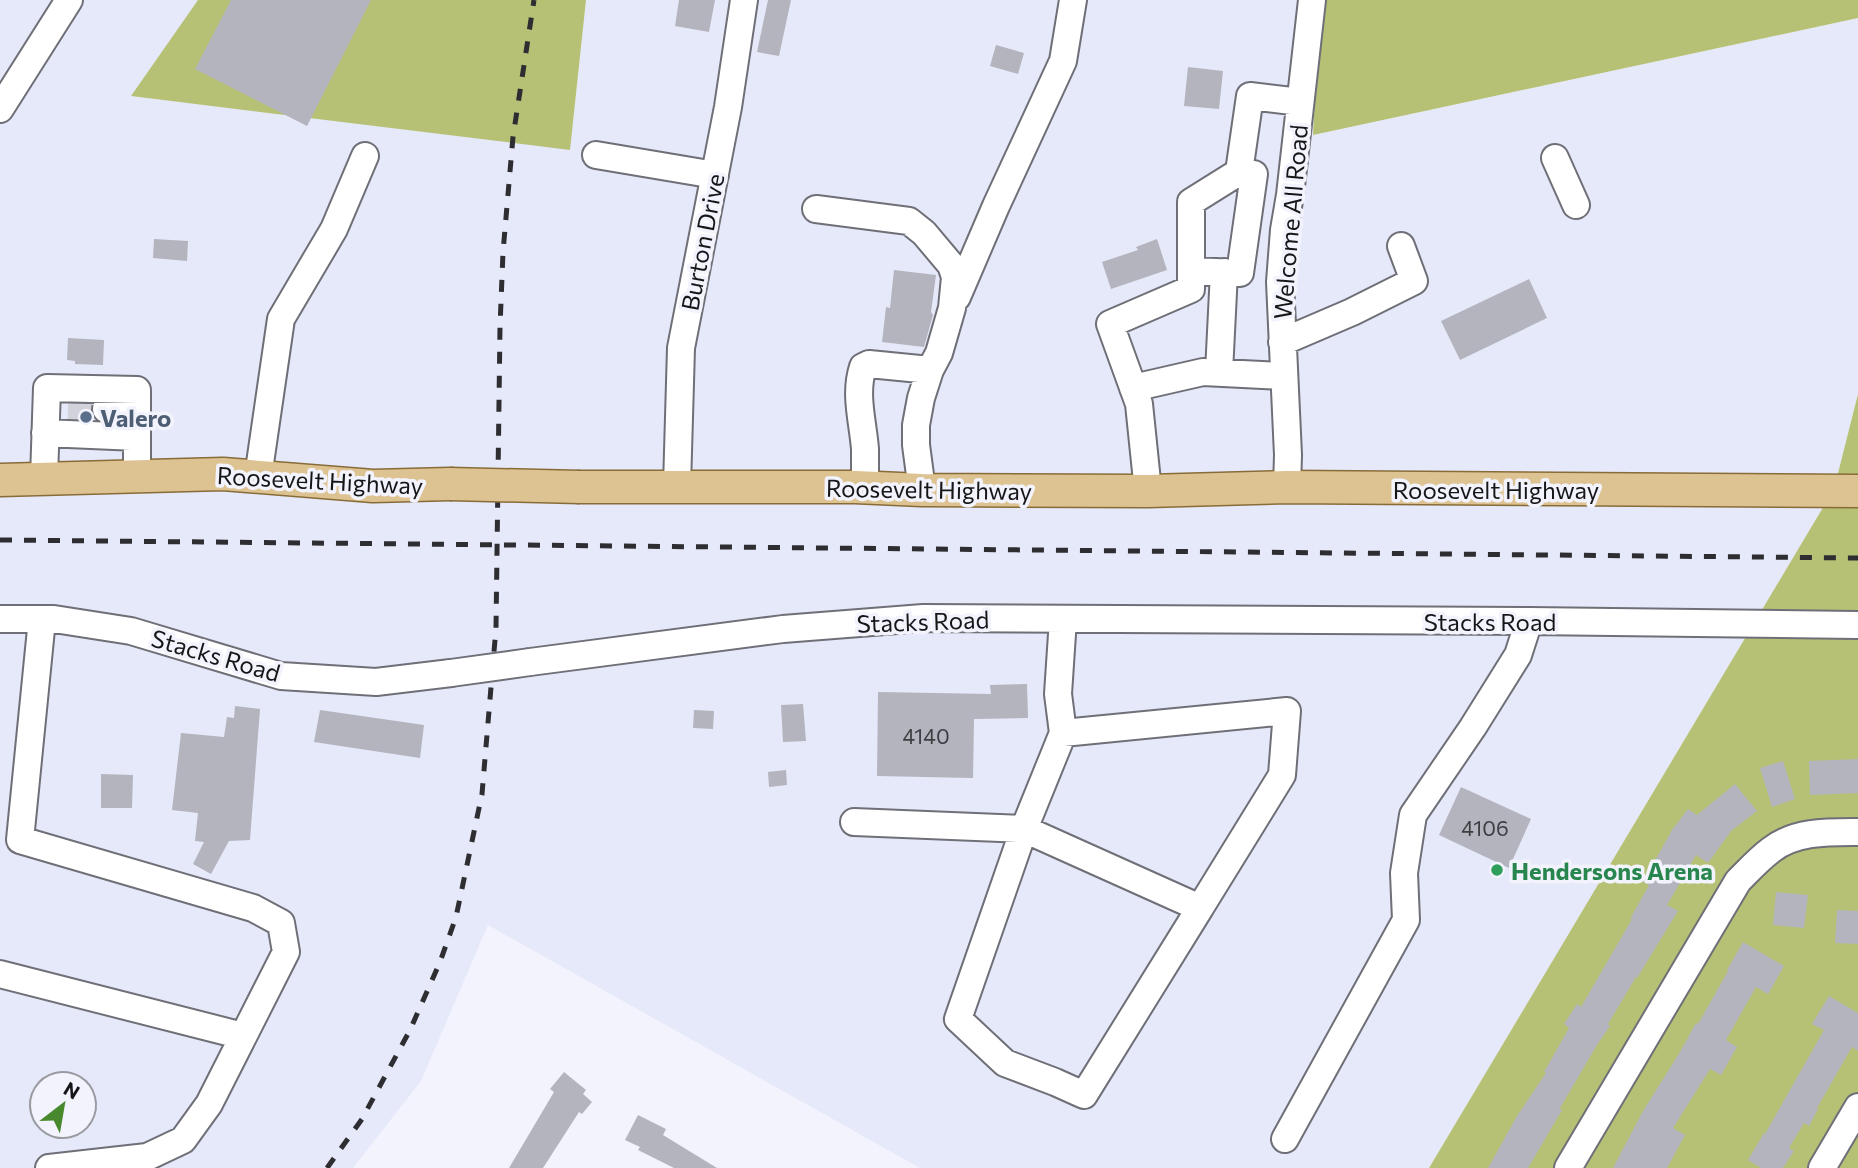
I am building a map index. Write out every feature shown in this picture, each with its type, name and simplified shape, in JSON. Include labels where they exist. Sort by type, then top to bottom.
[{"type":"main road","name":"Roosevelt Highway","points":[[0,480],[223,474],[373,486],[450,484],[1148,491],[1287,487],[1858,491]]},
{"type":"street","points":[[0,109],[69,0]]},
{"type":"street","name":"Burton Drive","points":[[677,486],[681,348],[728,107],[744,0]]},
{"type":"street","points":[[922,490],[916,445],[916,425],[921,398],[939,353],[952,308],[1063,61],[1073,0]]},
{"type":"street","name":"Welcome All Road","points":[[1287,487],[1280,282],[1312,0]]},
{"type":"street","points":[[1192,271],[1240,273],[1250,96],[1300,102]]},
{"type":"street","points":[[596,155],[715,174]]},
{"type":"street","points":[[258,477],[282,319],[334,229],[365,156]]},
{"type":"street","points":[[1555,158],[1576,205]]},
{"type":"street","points":[[1148,491],[1139,404],[1110,324],[1191,289],[1191,202],[1246,173],[1292,179]]},
{"type":"street","points":[[816,209],[909,221],[924,233],[951,265],[955,277],[952,308]]},
{"type":"street","points":[[1282,342],[1352,312],[1414,281],[1401,246]]},
{"type":"street","points":[[1219,372],[1224,272]]},
{"type":"street","points":[[865,488],[859,402],[863,367],[869,364],[930,370]]},
{"type":"street","points":[[1133,388],[1203,372],[1284,376]]},
{"type":"street","points":[[44,478],[53,416],[47,388],[137,390],[137,476]]},
{"type":"street","points":[[106,409],[137,410]]},
{"type":"street","points":[[53,416],[137,437]]},
{"type":"street","name":"Stacks Road","points":[[0,618],[54,619],[131,631],[281,676],[376,682],[796,628],[923,618],[1858,625]]},
{"type":"street","points":[[42,619],[10,839],[253,908],[281,923],[286,952],[209,1104],[183,1140],[147,1157],[49,1168]]},
{"type":"street","points":[[1063,619],[1058,694],[1063,733],[1024,829],[958,1019],[1005,1063],[1084,1095],[1282,775],[1287,711],[1063,733]]},
{"type":"street","points":[[1285,1139],[1406,920],[1404,873],[1413,815],[1473,727],[1518,654],[1529,621]]},
{"type":"street","points":[[855,822],[1024,829],[1200,908]]},
{"type":"street","points":[[1568,1168],[1738,881],[1773,848],[1794,838],[1818,832],[1858,832]]},
{"type":"street","points":[[0,974],[243,1036]]},
{"type":"street","points":[[1822,1168],[1858,1107]]},
{"type":"shaded area","points":[[0,0],[198,0],[132,96],[570,149],[586,0],[1320,0],[1313,135],[1858,18],[1858,394],[1834,489],[1429,1168],[920,1168],[488,925],[421,1081],[353,1168],[0,1168]]},
{"type":"green space","points":[[198,0],[586,0],[570,150],[131,96]]},
{"type":"green space","points":[[1320,0],[1858,0],[1858,18],[1313,135]]},
{"type":"green space","points":[[1858,394],[1858,1168],[1429,1168],[1834,489]]},
{"type":"building","points":[[231,0],[371,0],[307,126],[195,69]]},
{"type":"building","points":[[679,0],[715,0],[709,32],[675,26]]},
{"type":"building","points":[[768,0],[791,0],[779,56],[757,52]]},
{"type":"building","points":[[996,45],[1024,53],[1018,74],[990,66]]},
{"type":"building","points":[[1188,67],[1223,71],[1219,109],[1184,106]]},
{"type":"building","points":[[154,239],[188,241],[187,261],[153,258]]},
{"type":"building","points":[[1157,239],[1167,270],[1111,289],[1102,262],[1138,250],[1136,247]]},
{"type":"building","points":[[894,270],[936,275],[931,312],[933,315],[924,347],[882,342],[886,307],[890,308]]},
{"type":"building","points":[[1529,279],[1547,318],[1460,360],[1441,321]]},
{"type":"building","points":[[68,338],[104,340],[103,365],[75,364],[75,361],[67,360]]},
{"type":"building","points":[[68,404],[91,405],[95,419],[68,418]]},
{"type":"building","points":[[1027,684],[1028,718],[974,719],[973,778],[877,776],[878,692],[991,694],[990,685]]},
{"type":"building","points":[[803,704],[806,741],[783,742],[781,705]]},
{"type":"building","points":[[235,706],[260,709],[250,840],[229,841],[211,874],[193,864],[204,842],[195,841],[198,813],[172,810],[181,733],[224,737],[227,717],[234,718]]},
{"type":"building","points":[[320,710],[424,725],[420,758],[314,742]]},
{"type":"building","points":[[694,710],[714,711],[713,729],[693,728]]},
{"type":"building","points":[[1858,759],[1858,793],[1810,795],[1809,761]]},
{"type":"building","points":[[1783,761],[1795,799],[1772,807],[1760,768]]},
{"type":"building","points":[[786,770],[787,785],[769,787],[768,772]]},
{"type":"building","points":[[101,774],[133,775],[132,808],[101,808]]},
{"type":"building","points":[[1735,784],[1757,811],[1731,831],[1708,863],[1696,855],[1667,905],[1678,911],[1608,1024],[1610,1026],[1560,1108],[1562,1110],[1528,1168],[1488,1168],[1517,1116],[1546,1073],[1544,1072],[1569,1028],[1564,1024],[1577,1004],[1581,1007],[1632,919],[1649,885],[1643,882],[1672,830],[1688,809],[1697,815]]},
{"type":"building","points":[[1461,787],[1531,819],[1509,868],[1439,835]]},
{"type":"building","points":[[1776,892],[1808,895],[1804,928],[1773,925]]},
{"type":"building","points":[[1837,910],[1858,911],[1858,944],[1835,943]]},
{"type":"building","points":[[1743,942],[1784,966],[1768,994],[1756,987],[1726,1040],[1737,1047],[1721,1075],[1710,1069],[1673,1128],[1685,1135],[1667,1168],[1613,1168],[1643,1111],[1696,1023],[1698,1024]]},
{"type":"building","points":[[1829,996],[1858,1013],[1858,1051],[1852,1047],[1809,1126],[1804,1123],[1789,1148],[1794,1151],[1783,1168],[1761,1168],[1748,1160],[1824,1030],[1812,1024]]},
{"type":"building","points":[[564,1072],[586,1090],[583,1094],[592,1102],[582,1114],[579,1112],[543,1168],[509,1168],[554,1092],[550,1089]]},
{"type":"building","points":[[638,1115],[666,1129],[663,1135],[717,1168],[674,1168],[638,1150],[640,1147],[625,1140]]},
{"type":"tunnel","points":[[68,408],[106,409]]},
{"type":"railway","points":[[327,1168],[362,1119],[410,1030],[440,962],[456,917],[482,794],[496,628],[503,252],[513,137],[534,0]]},
{"type":"railway","points":[[0,540],[1858,558]]},
{"type":"place","name":"Valero","points":[[86,417]]},
{"type":"place","name":"Hendersons Arena","points":[[1497,870]]}]
